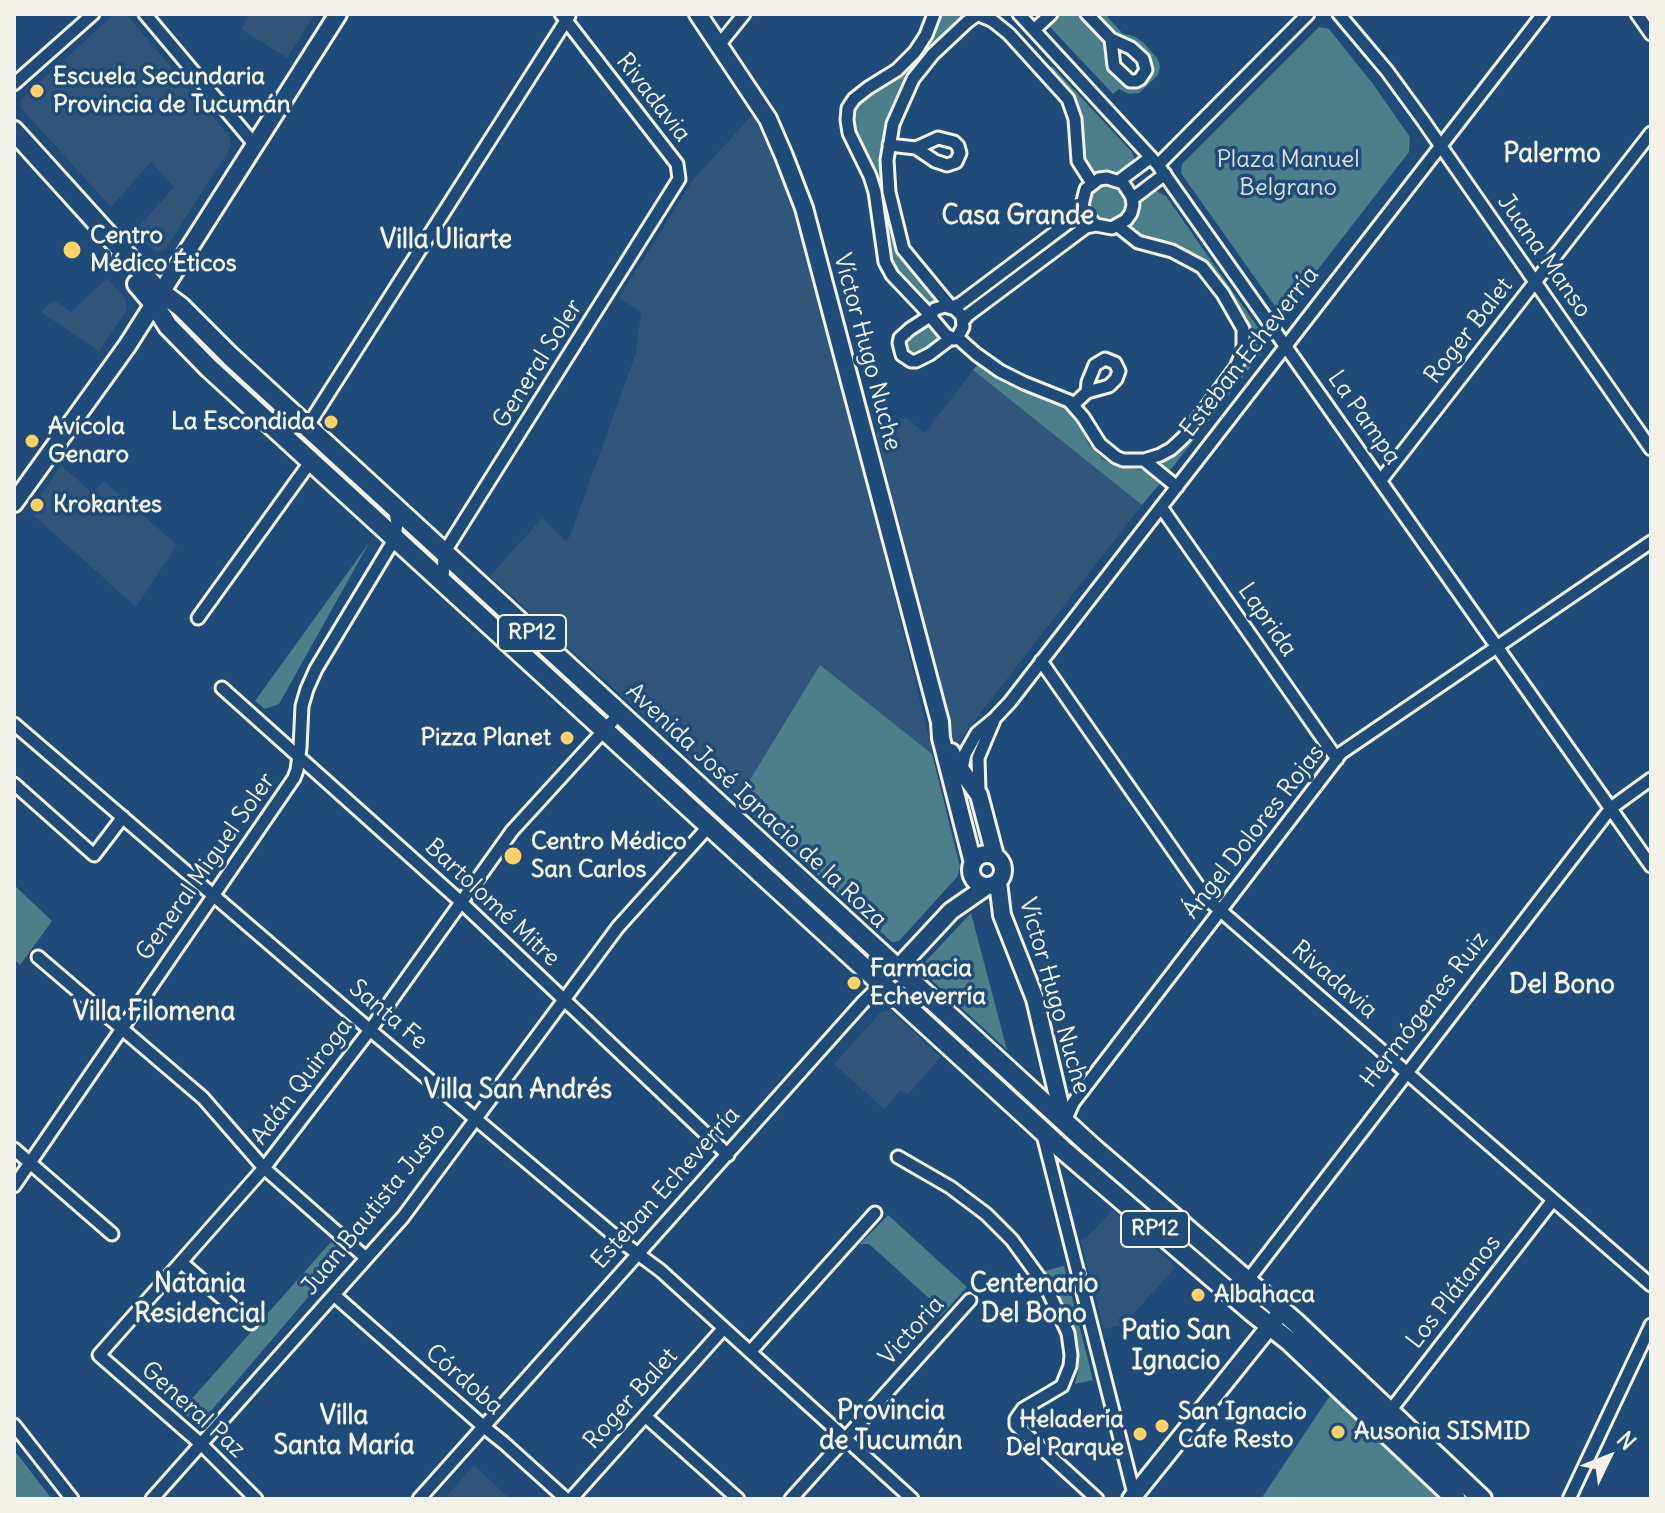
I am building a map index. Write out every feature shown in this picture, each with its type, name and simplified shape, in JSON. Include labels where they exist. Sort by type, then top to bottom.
[{"type":"main road","name":"Avenida José Ignacio de la Roza","points":[[14,131],[158,298],[168,326],[209,368],[1042,1131],[1390,1411],[1482,1499]]},
{"type":"main road","name":"Avenida José Ignacio de la Roza","points":[[14,149],[158,298],[181,307],[230,356],[1064,1122],[1247,1281],[1300,1351],[1456,1499]]},
{"type":"street","points":[[14,84],[93,14]]},
{"type":"street","points":[[145,14],[255,145]]},
{"type":"street","points":[[14,503],[127,346],[338,14]]},
{"type":"street","name":"Víctor Hugo Nuche","points":[[698,14],[763,109],[807,217],[940,722],[953,758],[961,770]]},
{"type":"street","points":[[719,45],[744,14]]},
{"type":"street","points":[[934,14],[915,52],[897,70],[854,99],[848,108],[849,133],[875,192],[885,262],[892,275],[954,338],[1000,371],[1062,397],[1073,405],[1105,450],[1123,460],[1144,460],[1166,452],[1184,437],[1236,367],[1243,351],[1244,335],[1234,311],[1202,267],[1172,251],[1138,242],[1118,226]]},
{"type":"street","points":[[963,321],[959,312],[915,266],[900,242],[886,171],[893,124],[913,79],[933,54],[977,14],[1005,30],[1064,93],[1075,119],[1078,161],[1092,183]]},
{"type":"street","points":[[1029,20],[1051,14]]},
{"type":"street","points":[[1087,14],[1111,39]]},
{"type":"street","points":[[1132,199],[1158,165],[1308,14]]},
{"type":"street","name":"Juana Manso","points":[[1339,14],[1387,71],[1651,449]]},
{"type":"street","name":"Esteban Echeverría","points":[[951,911],[972,868],[956,797],[965,754],[973,739],[994,719],[1041,661],[1543,14]]},
{"type":"street","points":[[1637,14],[1651,34]]},
{"type":"street","points":[[307,427],[565,16]]},
{"type":"street","name":"Rivadavia","points":[[565,16],[677,164],[679,171]]},
{"type":"street","name":"La Pampa","points":[[1029,20],[1158,165],[1651,866]]},
{"type":"street","points":[[1042,70],[1057,55]]},
{"type":"street","name":"Roger Balet","points":[[1381,480],[1651,133]]},
{"type":"street","points":[[889,145],[916,148]]},
{"type":"street","points":[[1119,181],[1158,165]]},
{"type":"street","name":"General Soler","points":[[444,553],[679,182],[679,171]]},
{"type":"street","points":[[1099,179],[1119,181],[1128,189],[1132,199],[1131,213],[1118,226],[1103,228],[1096,225],[1089,220],[1083,207],[1086,189],[1099,179]]},
{"type":"street","points":[[1083,207],[1077,216],[960,304],[940,307],[910,329],[900,338],[902,355],[916,361],[954,338],[961,332],[968,315],[1086,227],[1096,225]]},
{"type":"street","points":[[1073,405],[1087,392]]},
{"type":"street","points":[[1144,460],[1177,487]]},
{"type":"street","points":[[198,618],[311,461]]},
{"type":"street","points":[[394,507],[397,523],[395,538]]},
{"type":"street","name":"Laprida","points":[[1161,507],[1337,759]]},
{"type":"street","name":"General Miguel Soler","points":[[14,1186],[290,786],[297,770],[300,718],[307,689],[395,538]]},
{"type":"street","name":"Ángel Dolores Rojas","points":[[1064,1122],[1073,1103],[1341,753],[1651,542]]},
{"type":"street","points":[[443,583],[444,553]]},
{"type":"street","name":"Rivadavia","points":[[1041,661],[1207,899],[1651,1285]]},
{"type":"street","name":"Bartolomé Mitre","points":[[222,688],[461,902],[728,1155]]},
{"type":"street","name":"Adán Quiroga","points":[[99,1355],[264,1168],[370,1030],[512,831],[619,714]]},
{"type":"street","name":"Esteban Echeverría","points":[[994,719],[978,758],[979,795],[995,856]]},
{"type":"street","name":"Víctor Hugo Nuche","points":[[940,722],[956,797]]},
{"type":"street","name":"Santa Fe","points":[[14,724],[370,1030],[661,1271],[912,1499]]},
{"type":"street","name":"Esteban Echeverría","points":[[961,770],[979,795]]},
{"type":"street","name":"Hermógenes Ruiz","points":[[1247,1281],[1611,808],[1651,779]]},
{"type":"street","points":[[14,784],[94,855],[123,817]]},
{"type":"street","name":"Juan Bautista Justo","points":[[152,1499],[403,1217],[618,927],[709,826]]},
{"type":"street","points":[[984,854],[995,856],[1003,865],[1002,877],[993,884],[977,883],[972,868],[978,857],[984,854]]},
{"type":"street","name":"Víctor Hugo Nuche","points":[[993,884],[1002,918],[1035,999],[1064,1122]]},
{"type":"street","name":"Esteban Echeverría","points":[[419,1499],[864,1001],[883,985],[951,911],[993,884]]},
{"type":"street","points":[[38,957],[203,1098],[264,1168],[366,1258]]},
{"type":"street","points":[[1042,1131],[1134,1498]]},
{"type":"street","points":[[14,1149],[112,1234]]},
{"type":"street","points":[[898,1157],[950,1187],[986,1214],[1012,1240],[1046,1287],[1068,1333],[1070,1366],[1062,1386],[1023,1409],[1016,1419],[1016,1425],[1097,1499]]},
{"type":"street","name":"Los Plátanos","points":[[1390,1411],[1553,1200]]},
{"type":"street","points":[[750,1352],[875,1213]]},
{"type":"street","points":[[182,1263],[251,1323]]},
{"type":"street","name":"Córdoba","points":[[334,1295],[568,1499]]},
{"type":"street","name":"Victoria","points":[[791,1499],[970,1300]]},
{"type":"street","points":[[1134,1498],[1276,1318]]},
{"type":"street","points":[[1569,1499],[1651,1325]]},
{"type":"street","name":"Roger Balet","points":[[568,1499],[724,1328]]},
{"type":"street","name":"General Paz","points":[[99,1355],[201,1444],[256,1499]]},
{"type":"street","points":[[645,1416],[738,1499]]},
{"type":"street","points":[[14,1425],[72,1499]]},
{"type":"shaded area","points":[[114,14],[126,14],[230,137],[231,147],[165,250],[156,252],[134,232],[174,187],[151,162],[111,207],[20,107],[21,99]]},
{"type":"shaded area","points":[[250,14],[315,14],[287,58],[241,29]]},
{"type":"shaded area","points":[[753,114],[781,177],[804,245],[889,573],[960,867],[957,877],[899,941],[892,942],[490,576],[542,518],[566,541],[570,536],[636,353],[641,312],[619,298],[693,180]]},
{"type":"shaded area","points":[[107,278],[126,299],[127,310],[99,351],[41,312],[54,300],[71,312]]},
{"type":"shaded area","points":[[973,370],[1142,505],[955,746],[876,432],[906,417],[925,433]]},
{"type":"shaded area","name":"Krokantes","points":[[61,465],[92,493],[104,481],[177,545],[136,607],[30,512]]},
{"type":"shaded area","points":[[890,1010],[941,1057],[907,1095],[901,1090],[884,1109],[834,1064],[881,1012]]},
{"type":"shaded area","points":[[1113,1210],[1176,1267],[1124,1324],[1104,1329],[1080,1239],[1087,1237]]},
{"type":"shaded area","points":[[474,1465],[510,1499],[444,1499]]},
{"type":"green space","points":[[939,14],[962,14],[963,18],[904,86],[890,120],[897,243],[936,297],[935,302],[927,306],[890,264],[854,138],[851,112],[867,94],[895,77]]},
{"type":"green space","points":[[1060,14],[1080,14],[1098,32],[1108,67],[1125,86],[1132,89],[1140,85],[1152,73],[1152,61],[1136,45],[1119,38],[1097,14],[1105,14],[1122,33],[1143,42],[1157,58],[1160,66],[1158,75],[1139,93],[1129,94],[1119,89],[1113,94],[1049,26]]},
{"type":"green space","name":"Plaza Manuel Belgrano","points":[[1319,27],[1329,29],[1373,84],[1410,137],[1409,152],[1288,308],[1277,309],[1181,173],[1182,164]]},
{"type":"green space","points":[[1052,66],[1132,152],[1133,163],[1119,174],[1092,174],[1082,150],[1080,111],[1070,94],[1049,71]]},
{"type":"green space","points":[[1108,184],[1122,189],[1127,203],[1122,217],[1108,222],[1094,217],[1089,203],[1094,189]]},
{"type":"green space","points":[[1153,190],[1166,196],[1266,339],[1265,349],[1168,473],[1163,463],[1180,450],[1237,376],[1244,364],[1249,341],[1241,312],[1202,260],[1180,247],[1148,239],[1133,227],[1132,222],[1142,200]]},
{"type":"green space","points":[[1080,220],[1084,222],[966,307],[966,304]]},
{"type":"green space","points":[[926,322],[941,339],[923,353],[912,355],[906,346],[906,339]]},
{"type":"green space","points":[[979,363],[1016,387],[1065,408],[1081,427],[1089,445],[1103,459],[1120,467],[1143,470],[1162,481],[1142,505],[973,370]]},
{"type":"green space","points":[[369,543],[279,704],[265,709],[255,701]]},
{"type":"green space","points":[[820,665],[932,754],[960,867],[957,877],[899,941],[892,942],[737,801]]},
{"type":"green space","points":[[14,885],[52,921],[20,965],[14,959]]},
{"type":"green space","points":[[971,913],[1007,1050],[925,974],[926,961]]},
{"type":"green space","points":[[888,1215],[967,1287],[940,1317],[940,1308],[869,1244],[860,1244]]},
{"type":"green space","points":[[331,1242],[345,1254],[199,1425],[181,1411]]},
{"type":"green space","points":[[1064,1266],[1093,1380],[1075,1384],[1079,1360],[1073,1332],[1062,1301],[1045,1271]]},
{"type":"green space","name":"Ausonia SISMID","points":[[1331,1394],[1410,1469],[1442,1499],[1261,1499]]},
{"type":"green space","points":[[14,1450],[52,1499],[14,1499]]},
{"type":"place","name":"Escuela Secundaria Provincia de Tucumán","points":[[37,91]]},
{"type":"place","name":"Centro Médico Éticos","points":[[72,250]]},
{"type":"place","name":"La Escondida","points":[[331,422]]},
{"type":"place","name":"Avícola Genaro","points":[[32,441]]},
{"type":"place","name":"Krokantes","points":[[37,505]]},
{"type":"place","name":"Pizza Planet","points":[[567,738]]},
{"type":"place","name":"Centro Médico San Carlos","points":[[513,856]]},
{"type":"place","name":"Farmacia Echeverría","points":[[854,983]]},
{"type":"place","name":"Albahaca","points":[[1198,1295]]},
{"type":"place","name":"San Ignacio Cafe Resto","points":[[1162,1426]]},
{"type":"place","name":"Ausonia SISMID","points":[[1338,1432]]},
{"type":"place","name":"Heladería Del Parque","points":[[1140,1434]]},
{"type":"district","name":"Palermo","points":[[1552,155]]},
{"type":"district","name":"Casa Grande","points":[[1018,217]]},
{"type":"district","name":"Villa Uliarte","points":[[446,241]]},
{"type":"district","name":"Del Bono","points":[[1562,986]]},
{"type":"district","name":"Villa Filomena","points":[[154,1013]]},
{"type":"district","name":"Villa San Andrés","points":[[518,1091]]},
{"type":"district","name":"Natania Residencial","points":[[200,1300]]},
{"type":"district","name":"Centenario Del Bono","points":[[1034,1300]]},
{"type":"district","name":"Patio San Ignacio","points":[[1176,1347]]},
{"type":"district","name":"Provincia de Tucumán","points":[[891,1427]]},
{"type":"district","name":"Villa Santa María","points":[[344,1432]]}]
